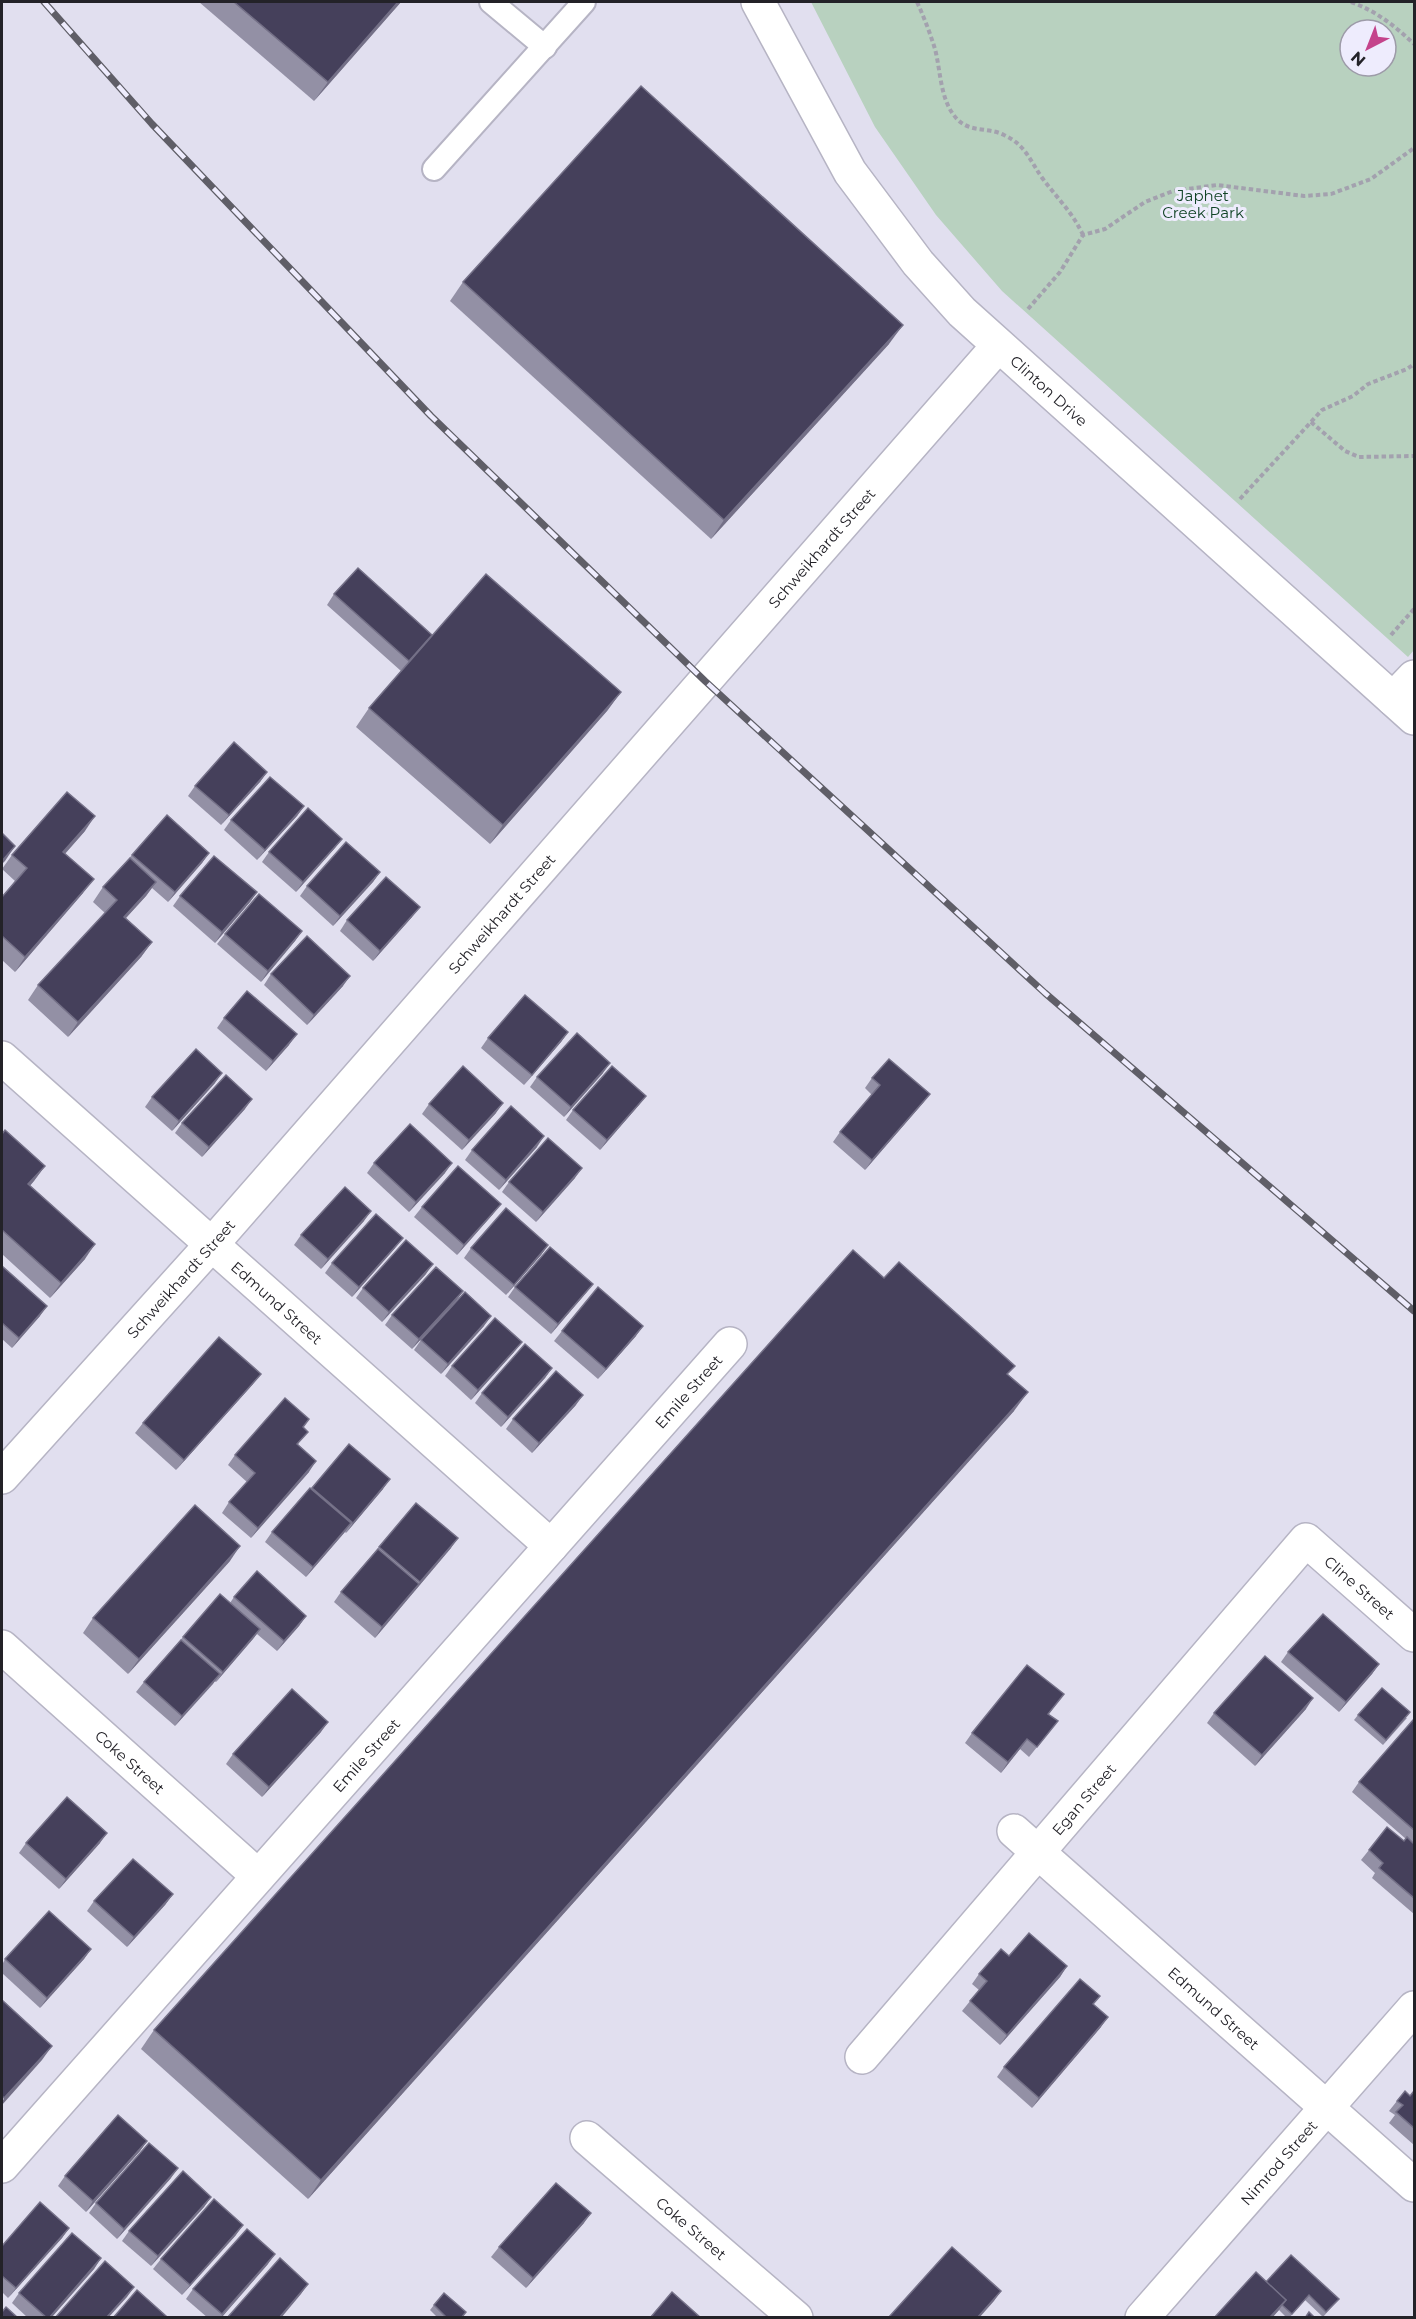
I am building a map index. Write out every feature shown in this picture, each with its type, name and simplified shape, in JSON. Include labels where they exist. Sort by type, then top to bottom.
[{"type":"street","name":"Clinton Drive","points":[[758,2],[850,172],[918,263],[962,312],[998,346],[1407,698]]},
{"type":"street","name":"Schweikhardt Street","points":[[2,1477],[212,1244],[998,346]]},
{"type":"street","name":"Edmund Street","points":[[2,1058],[551,1546]]},
{"type":"street","name":"Emile Street","points":[[2,2166],[730,1344]]},
{"type":"street","name":"Cline Street","points":[[1306,1540],[1414,1635]]},
{"type":"street","name":"Egan Street","points":[[862,2057],[1025,1841],[1306,1540]]},
{"type":"street","name":"Coke Street","points":[[2,1647],[258,1876]]},
{"type":"street","name":"Edmund Street","points":[[1025,1841],[1414,2185]]},
{"type":"street","name":"Nimrod Street","points":[[1142,2318],[1414,2008]]},
{"type":"street","name":"Coke Street","points":[[587,2138],[796,2318]]},
{"type":"lane","points":[[491,2],[544,47]]},
{"type":"lane","points":[[434,169],[584,2]]},
{"type":"path","points":[[917,2],[935,50],[947,102],[957,118],[969,128],[1002,134],[1026,151],[1045,181],[1076,221],[1083,235]]},
{"type":"path","points":[[1351,2],[1392,23],[1414,44]]},
{"type":"path","points":[[1028,309],[1060,272],[1083,235],[1105,229],[1145,202],[1173,191],[1217,185],[1304,196],[1331,194],[1371,179],[1414,148]]},
{"type":"path","points":[[1240,499],[1322,410],[1353,396],[1368,384],[1414,364]]},
{"type":"path","points":[[1311,422],[1351,454],[1380,458],[1414,456]]},
{"type":"path","points":[[1391,635],[1414,609]]},
{"type":"green space","name":"Japhet Creek Park","points":[[811,2],[1414,2],[1414,650],[1408,657],[1002,291],[936,215],[875,127]]},
{"type":"building","points":[[234,2],[398,2],[328,82]]},
{"type":"building","points":[[641,86],[903,325],[724,520],[463,282]]},
{"type":"building","points":[[358,568],[432,635],[409,661],[334,594]]},
{"type":"building","points":[[486,574],[621,692],[503,825],[369,708]]},
{"type":"building","points":[[234,742],[267,772],[229,815],[195,786]]},
{"type":"building","points":[[270,777],[304,806],[265,850],[231,820]]},
{"type":"building","points":[[67,792],[95,816],[63,852],[94,879],[25,957],[2,936],[2,897],[27,868],[12,855]]},
{"type":"building","points":[[308,808],[342,839],[303,882],[269,852]]},
{"type":"building","points":[[167,815],[209,853],[175,892],[132,855]]},
{"type":"building","points":[[2,833],[15,846],[2,861]]},
{"type":"building","points":[[346,842],[380,872],[340,916],[307,886]]},
{"type":"building","points":[[214,856],[257,892],[222,932],[180,896]]},
{"type":"building","points":[[130,858],[156,882],[124,917],[152,942],[78,1022],[38,985],[117,900],[103,887]]},
{"type":"building","points":[[386,877],[420,907],[380,951],[347,920]]},
{"type":"building","points":[[259,894],[302,931],[268,971],[225,934]]},
{"type":"building","points":[[307,936],[350,976],[314,1015],[271,974]]},
{"type":"building","points":[[247,991],[297,1034],[273,1061],[224,1018]]},
{"type":"building","points":[[525,995],[568,1032],[532,1075],[488,1038]]},
{"type":"building","points":[[577,1033],[610,1063],[571,1107],[537,1077]]},
{"type":"building","points":[[196,1049],[222,1073],[179,1121],[152,1097]]},
{"type":"building","points":[[889,1059],[930,1094],[872,1160],[840,1132],[880,1085],[872,1078]]},
{"type":"building","points":[[463,1066],[503,1103],[469,1140],[429,1104]]},
{"type":"building","points":[[612,1066],[646,1096],[607,1140],[573,1110]]},
{"type":"building","points":[[226,1075],[252,1099],[209,1147],[182,1123]]},
{"type":"building","points":[[511,1106],[544,1136],[506,1180],[472,1150]]},
{"type":"building","points":[[410,1124],[452,1163],[416,1202],[374,1163]]},
{"type":"building","points":[[5,1130],[45,1166],[28,1184],[95,1244],[61,1283],[2,1230],[2,1134]]},
{"type":"building","points":[[548,1138],[582,1168],[543,1212],[509,1182]]},
{"type":"building","points":[[458,1166],[501,1204],[464,1245],[422,1207]]},
{"type":"building","points":[[345,1187],[371,1211],[328,1259],[301,1235]]},
{"type":"building","points":[[506,1208],[548,1245],[514,1285],[471,1248]]},
{"type":"building","points":[[376,1214],[403,1238],[359,1287],[332,1263]]},
{"type":"building","points":[[406,1240],[433,1264],[389,1312],[363,1288]]},
{"type":"building","points":[[550,1247],[593,1284],[558,1324],[515,1287]]},
{"type":"building","points":[[853,1250],[884,1278],[899,1262],[1015,1366],[1007,1374],[1028,1392],[321,2180],[154,2030]]},
{"type":"building","points":[[2,1266],[47,1306],[19,1338],[2,1323]]},
{"type":"building","points":[[436,1267],[463,1291],[419,1339],[392,1315]]},
{"type":"building","points":[[598,1287],[643,1326],[606,1369],[562,1331]]},
{"type":"building","points":[[465,1292],[491,1316],[448,1364],[421,1340]]},
{"type":"building","points":[[495,1318],[522,1342],[478,1390],[452,1366]]},
{"type":"building","points":[[219,1337],[261,1374],[184,1460],[143,1423]]},
{"type":"building","points":[[525,1344],[552,1368],[508,1417],[482,1393]]},
{"type":"building","points":[[556,1371],[583,1395],[539,1443],[513,1419]]},
{"type":"building","points":[[285,1398],[309,1419],[303,1427],[308,1432],[297,1444],[316,1461],[258,1528],[229,1502],[255,1473],[235,1455]]},
{"type":"building","points":[[349,1444],[390,1479],[353,1523],[312,1488]]},
{"type":"building","points":[[310,1488],[351,1523],[313,1567],[272,1532]]},
{"type":"building","points":[[416,1503],[458,1538],[420,1582],[379,1547]]},
{"type":"building","points":[[195,1505],[240,1546],[139,1659],[93,1618]]},
{"type":"building","points":[[378,1549],[419,1584],[382,1627],[341,1592]]},
{"type":"building","points":[[257,1571],[306,1616],[284,1641],[234,1597]]},
{"type":"building","points":[[220,1594],[260,1629],[223,1672],[183,1637]]},
{"type":"building","points":[[1323,1614],[1379,1664],[1346,1702],[1288,1652]]},
{"type":"building","points":[[181,1640],[220,1674],[182,1716],[144,1682]]},
{"type":"building","points":[[1265,1656],[1313,1698],[1262,1755],[1214,1713]]},
{"type":"building","points":[[1027,1665],[1064,1694],[1048,1714],[1058,1721],[1037,1747],[1027,1739],[1008,1762],[972,1733]]},
{"type":"building","points":[[1382,1688],[1410,1712],[1386,1740],[1358,1715]]},
{"type":"building","points":[[292,1689],[328,1722],[269,1787],[233,1754]]},
{"type":"building","points":[[1414,1721],[1414,1830],[1359,1782]]},
{"type":"building","points":[[67,1797],[107,1833],[66,1879],[26,1843]]},
{"type":"building","points":[[1387,1827],[1404,1841],[1407,1837],[1414,1844],[1414,1898],[1379,1868],[1383,1863],[1369,1850]]},
{"type":"building","points":[[133,1859],[173,1894],[134,1937],[94,1901]]},
{"type":"building","points":[[49,1911],[91,1949],[47,1998],[5,1959]]},
{"type":"building","points":[[1029,1933],[1067,1966],[1007,2035],[970,2001],[987,1981],[979,1974],[1001,1949],[1009,1956]]},
{"type":"building","points":[[1080,1979],[1100,1996],[1093,2004],[1108,2017],[1039,2098],[1004,2067]]},
{"type":"building","points":[[2,2000],[52,2046],[4,2098],[2,2096]]},
{"type":"building","points":[[1405,2091],[1410,2096],[1414,2091],[1414,2128],[1396,2112],[1403,2105],[1397,2101]]},
{"type":"building","points":[[118,2115],[147,2141],[93,2201],[65,2176]]},
{"type":"building","points":[[149,2143],[178,2168],[124,2229],[96,2203]]},
{"type":"building","points":[[183,2171],[211,2197],[158,2256],[129,2231]]},
{"type":"building","points":[[556,2183],[591,2213],[533,2278],[499,2247]]},
{"type":"building","points":[[214,2199],[243,2225],[190,2285],[161,2259]]},
{"type":"building","points":[[40,2202],[69,2228],[16,2288],[2,2276],[2,2246]]},
{"type":"building","points":[[247,2229],[275,2254],[222,2314],[193,2289]]},
{"type":"building","points":[[72,2233],[101,2258],[47,2318],[19,2293]]},
{"type":"building","points":[[952,2247],[1001,2291],[977,2318],[890,2318],[889,2317]]},
{"type":"building","points":[[1291,2255],[1339,2299],[1326,2312],[1309,2295],[1292,2314],[1282,2305],[1286,2300],[1266,2282]]},
{"type":"building","points":[[280,2258],[308,2284],[279,2318],[227,2318]]},
{"type":"building","points":[[105,2261],[134,2287],[106,2318],[55,2318]]},
{"type":"building","points":[[1256,2272],[1286,2300],[1271,2316],[1273,2318],[1214,2318]]},
{"type":"building","points":[[137,2290],[166,2316],[164,2318],[113,2318]]},
{"type":"building","points":[[672,2292],[701,2318],[650,2318]]},
{"type":"building","points":[[444,2293],[466,2312],[461,2318],[447,2318],[434,2305]]},
{"type":"building","points":[[6,2307],[18,2318],[2,2318],[2,2312]]},
{"type":"building","points":[[1309,2312],[1315,2318],[1305,2318]]},
{"type":"railway","points":[[44,2],[152,124],[431,416],[705,681],[1045,993],[1414,1311]]}]
